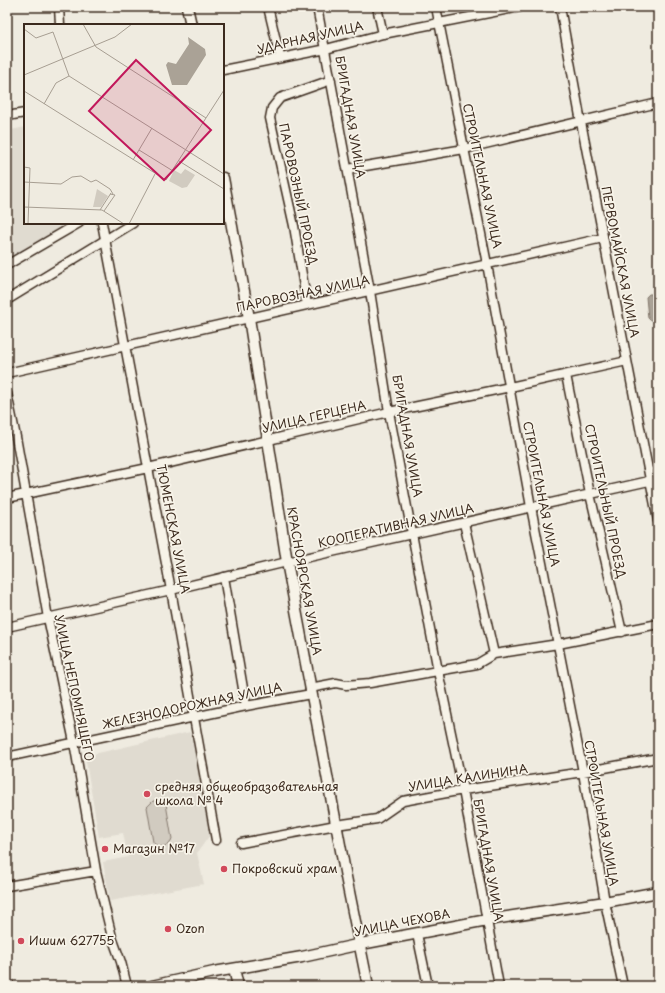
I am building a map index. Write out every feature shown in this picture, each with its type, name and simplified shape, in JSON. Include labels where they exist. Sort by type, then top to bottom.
[{"type":"main road","points":[[187,7],[191,24]]},
{"type":"main road","name":"КРАСНОЯРСКАЯ УЛИЦА","points":[[224,183],[249,318],[287,562],[310,691],[368,986]]},
{"type":"main road","name":"УЛИЦА ЧЕХОВА","points":[[152,986],[214,972],[302,957],[360,944],[488,920],[605,902],[658,892]]},
{"type":"main road","points":[[234,969],[238,986]]},
{"type":"street","points":[[58,7],[60,24]]},
{"type":"street","points":[[268,7],[280,57]]},
{"type":"street","name":"БРИГАДНАЯ УЛИЦА","points":[[317,7],[326,48],[370,291],[389,412],[438,671],[488,920],[499,986]]},
{"type":"street","points":[[377,7],[382,34]]},
{"type":"street","name":"СТРОИТЕЛЬНАЯ УЛИЦА","points":[[436,7],[487,264],[605,902],[623,986]]},
{"type":"street","name":"УДАРНАЯ УЛИЦА","points":[[224,70],[326,48],[382,34],[520,7]]},
{"type":"street","name":"ПЕРВОМАЙСКАЯ УЛИЦА","points":[[560,7],[649,481],[658,521]]},
{"type":"street","name":"ПАРОВОЗНЫЙ ПРОЕЗД","points":[[307,305],[294,226],[270,118],[272,108],[280,98],[331,80]]},
{"type":"street","points":[[348,170],[464,149],[658,103]]},
{"type":"street","points":[[7,116],[24,113]]},
{"type":"street","points":[[7,265],[77,224]]},
{"type":"street","name":"ТЮМЕНСКАЯ УЛИЦА","points":[[102,224],[216,840]]},
{"type":"street","points":[[7,300],[131,224]]},
{"type":"street","name":"ПАРОВОЗНАЯ УЛИЦА","points":[[7,372],[603,238]]},
{"type":"street","name":"УЛИЦА ГЕРЦЕНА","points":[[7,498],[148,468],[389,412],[627,361]]},
{"type":"street","name":"СТРОИТЕЛЬНЫЙ ПРОЕЗД","points":[[566,375],[590,494],[622,632]]},
{"type":"street","name":"УЛИЦА НЕПОМНЯЩЕГО","points":[[7,393],[48,618],[74,742],[96,871],[112,938],[121,962],[127,986]]},
{"type":"street","points":[[7,440],[16,438]]},
{"type":"street","name":"КООПЕРАТИВНАЯ УЛИЦА","points":[[7,627],[287,562],[649,481]]},
{"type":"street","points":[[464,523],[494,654]]},
{"type":"street","points":[[224,577],[246,706]]},
{"type":"street","name":"ЖЕЛЕЗНОДОРОЖНАЯ УЛИЦА","points":[[7,757],[246,706],[310,691],[336,683],[346,686],[370,683],[478,664],[494,654],[558,644],[658,624]]},
{"type":"street","name":"УЛИЦА КАЛИНИНА","points":[[241,843],[336,825],[377,819],[403,801],[658,758]]},
{"type":"street","points":[[7,886],[96,871]]},
{"type":"street","points":[[417,934],[428,986]]},
{"type":"shaded area","points":[[24,127],[24,224],[68,224],[7,259],[7,131]]},
{"type":"shaded area","name":"средняя общеобразовательная школа № 4","points":[[190,732],[212,832],[197,853],[204,884],[110,901],[103,862],[128,857],[123,833],[99,837],[85,756]]},
{"type":"shaded area","points":[[153,801],[161,801],[166,804],[172,839],[171,842],[164,846],[157,846],[153,842],[147,807]]},
{"type":"water","points":[[649,294],[658,294],[658,320],[650,320],[648,318],[646,297]]},
{"type":"place","name":"средняя общеобразовательная школа № 4","points":[[147,794]]},
{"type":"place","name":"Магазин №17","points":[[105,849]]},
{"type":"place","name":"Покровский храм","points":[[224,869]]},
{"type":"place","name":"Ozon","points":[[168,929]]},
{"type":"place","name":"Ишим 627755","points":[[21,941]]}]
